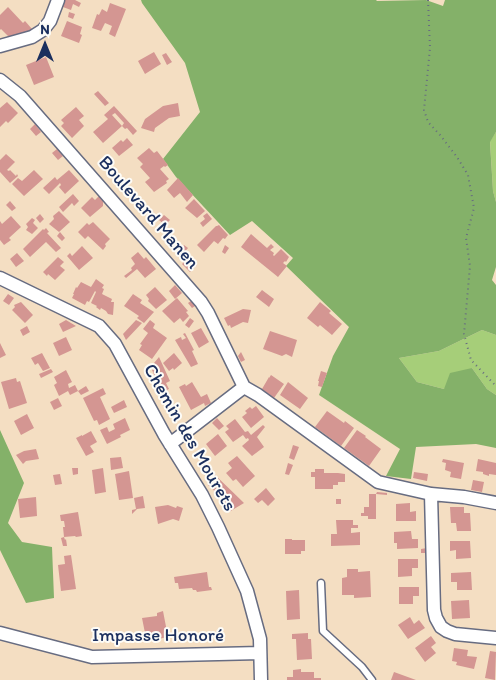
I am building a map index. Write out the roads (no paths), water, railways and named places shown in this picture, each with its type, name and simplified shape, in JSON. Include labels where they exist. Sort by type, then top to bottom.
[{"type":"street","points":[[0,46],[32,37],[43,30],[50,21],[58,0]]},
{"type":"street","name":"Boulevard Manen","points":[[0,80],[20,96],[201,302],[244,387]]},
{"type":"street","name":"Chemin des Mourets","points":[[0,278],[99,326],[115,344],[170,444],[202,495],[246,591],[260,639],[262,680]]},
{"type":"street","points":[[170,444],[244,387],[258,394],[378,482],[431,494],[464,497],[496,503]]},
{"type":"street","points":[[431,494],[434,610],[436,618],[441,627],[455,634],[496,638]]},
{"type":"street","name":"Impasse Honoré","points":[[0,633],[92,657],[260,653]]},
{"type":"lane","points":[[321,584],[323,631],[362,667],[372,680]]}]
